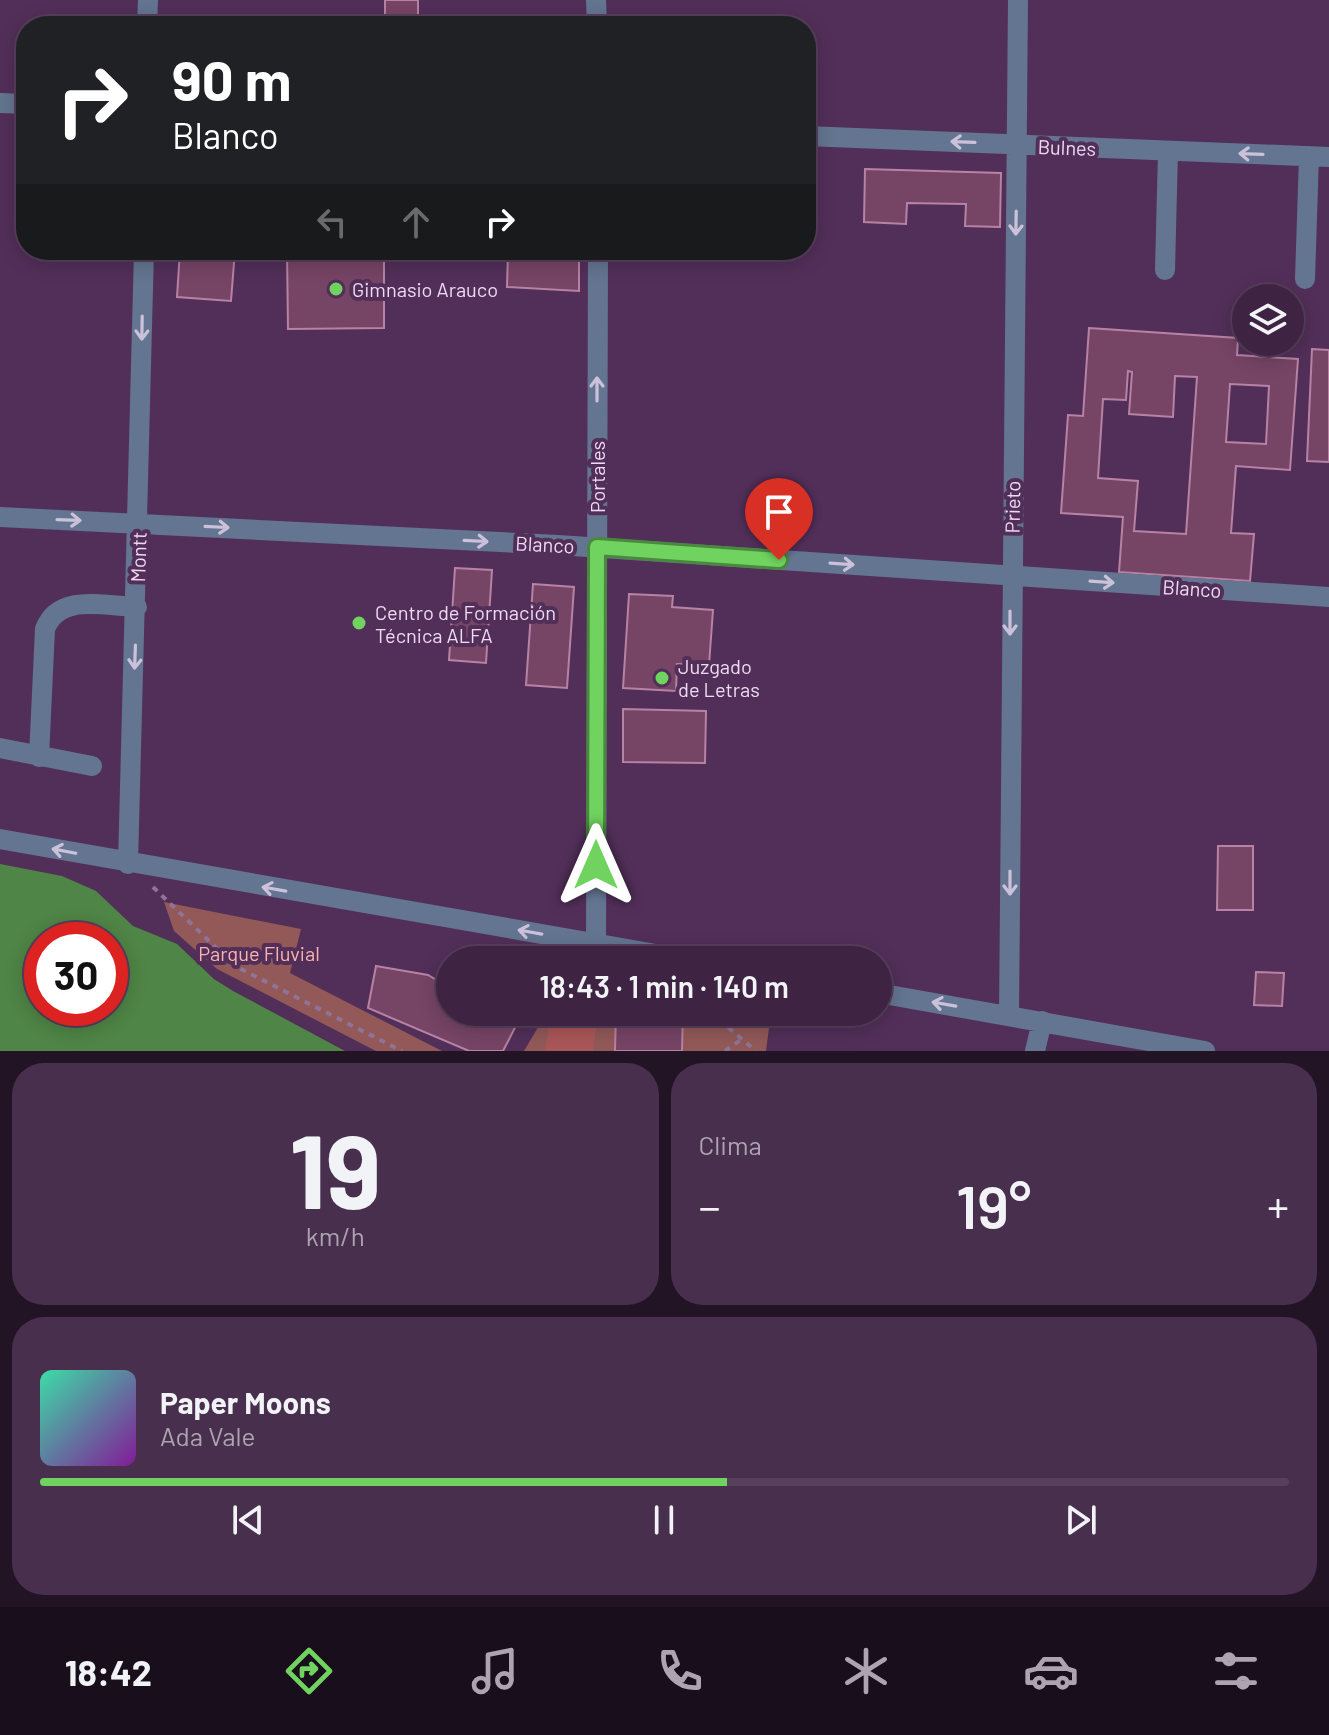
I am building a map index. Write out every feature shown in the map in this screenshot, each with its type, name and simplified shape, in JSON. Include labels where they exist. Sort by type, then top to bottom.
[{"type":"street","name":"Prieto","points":[[1009,1015],[1018,0]]},
{"type":"street","name":"Bulnes","points":[[816,136],[1319,157]]},
{"type":"street","points":[[1165,270],[1168,151]]},
{"type":"street","points":[[1305,279],[1319,157]]},
{"type":"street","name":"Montt","points":[[128,864],[144,260]]},
{"type":"street","name":"Portales","points":[[596,943],[598,260]]},
{"type":"street","name":"Blanco","points":[[0,517],[597,547],[1329,597]]},
{"type":"street","points":[[39,757],[45,629],[50,615],[62,605],[137,607]]},
{"type":"street","points":[[0,748],[92,766]]},
{"type":"street","points":[[0,839],[128,864],[613,946]]},
{"type":"street","points":[[892,995],[1205,1051]]},
{"type":"street","points":[[1035,1051],[1042,1021]]},
{"type":"path","points":[[153,868],[153,888],[235,966],[402,1051]]},
{"type":"path","points":[[727,1026],[756,1051]]},
{"type":"path","points":[[725,1051],[742,1039]]},
{"type":"green space","name":"Parque Fluvial","points":[[164,902],[301,929],[290,973],[442,1051],[376,1051],[217,969],[174,931]]},
{"type":"green space","points":[[539,1026],[769,1026],[766,1051],[524,1051]]},
{"type":"shaded area","points":[[0,864],[62,876],[96,891],[133,926],[177,944],[214,979],[345,1051],[0,1051]]},
{"type":"shaded area","points":[[549,1026],[596,1026],[593,1051],[545,1051]]},
{"type":"pier","points":[[176,939],[216,976],[349,1051],[214,979]]},
{"type":"building","points":[[385,0],[418,0],[418,16],[385,16]]},
{"type":"building","points":[[865,169],[1001,173],[1000,227],[965,226],[966,204],[907,203],[906,224],[864,222]]},
{"type":"building","points":[[179,260],[234,260],[231,301],[177,297]]},
{"type":"building","name":"Gimnasio Arauco","points":[[287,260],[384,260],[384,328],[288,329]]},
{"type":"building","points":[[508,260],[579,260],[579,291],[507,287]]},
{"type":"building","points":[[1089,328],[1232,338],[1232,356],[1298,359],[1290,470],[1236,466],[1231,533],[1254,534],[1250,581],[1119,572],[1123,517],[1061,513],[1068,415],[1083,416]],"holes":[[[1128,371],[1132,372],[1129,414],[1173,417],[1175,376],[1197,377],[1186,534],[1134,531],[1138,481],[1098,478],[1103,399],[1126,400]],[[1230,384],[1269,386],[1266,444],[1226,442]]]},
{"type":"building","points":[[1312,349],[1329,350],[1329,462],[1307,461]]},
{"type":"building","points":[[455,568],[492,570],[486,663],[449,660]]},
{"type":"building","points":[[533,584],[574,587],[567,688],[526,685]]},
{"type":"building","points":[[629,594],[673,596],[672,607],[713,610],[709,665],[677,664],[676,691],[623,688]]},
{"type":"building","points":[[623,709],[706,711],[705,763],[623,762]]},
{"type":"building","points":[[1218,846],[1253,846],[1253,910],[1217,910]]},
{"type":"building","points":[[376,966],[428,975],[436,980],[436,1026],[516,1026],[503,1051],[469,1051],[368,1008]]},
{"type":"building","points":[[1256,972],[1284,973],[1282,1006],[1254,1005]]},
{"type":"building","points":[[616,1026],[683,1026],[682,1051],[615,1051]]},
{"type":"place","name":"Gimnasio Arauco","points":[[336,289]]},
{"type":"place","name":"Centro de Formación Técnica ALFA","points":[[359,623]]},
{"type":"place","name":"Juzgado de Letras","points":[[662,678]]},
{"type":"route","points":[[596,865],[597,547],[779,560]]}]
